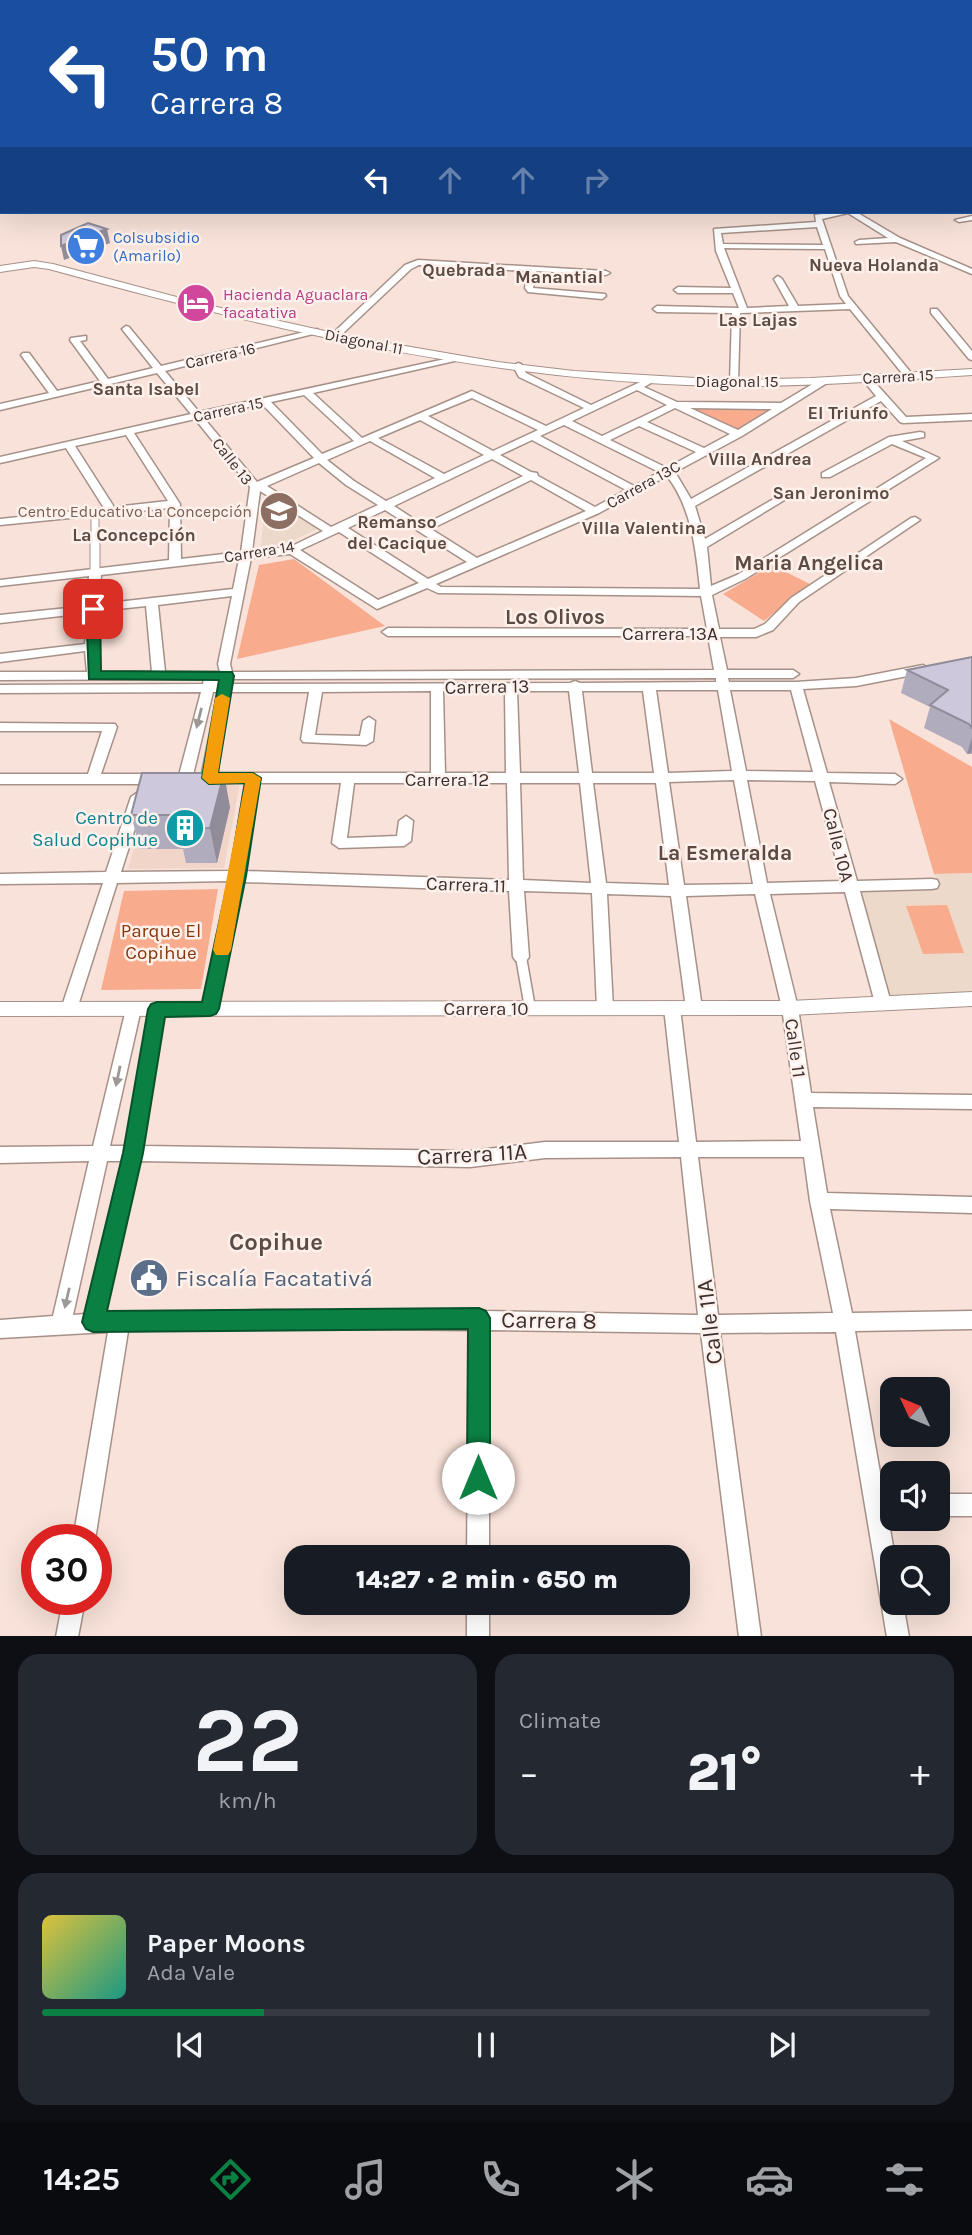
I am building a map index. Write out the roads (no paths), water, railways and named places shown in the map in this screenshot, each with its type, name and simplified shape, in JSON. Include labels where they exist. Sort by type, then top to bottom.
[{"type":"street","points":[[828,214],[819,215],[820,224],[844,296],[909,376]]},
{"type":"street","points":[[854,214],[897,240],[972,272]]},
{"type":"street","points":[[959,220],[972,218]]},
{"type":"street","points":[[733,381],[740,311],[737,291],[720,248],[717,231],[820,224]]},
{"type":"street","points":[[859,242],[897,240]]},
{"type":"street","points":[[720,248],[829,247]]},
{"type":"street","points":[[335,335],[408,267],[418,262],[606,273]]},
{"type":"street","name":"Diagonal 11","points":[[0,269],[26,264],[50,265],[147,294],[317,332],[456,358],[651,380]]},
{"type":"street","points":[[532,269],[531,290],[602,296]]},
{"type":"street","points":[[778,279],[794,307]]},
{"type":"street","points":[[678,290],[737,291]]},
{"type":"street","points":[[657,309],[740,311],[850,306]]},
{"type":"street","points":[[934,311],[972,357]]},
{"type":"street","name":"Calle 13","points":[[126,329],[257,486],[209,778]]},
{"type":"street","name":"Carrera 16","points":[[0,408],[317,332]]},
{"type":"street","points":[[83,338],[74,340],[105,381]]},
{"type":"street","points":[[26,355],[55,394]]},
{"type":"street","name":"Carrera 15","points":[[0,460],[456,358]]},
{"type":"street","points":[[518,366],[522,375],[591,408]]},
{"type":"street","name":"Carrera 15","points":[[824,381],[972,372]]},
{"type":"street","points":[[866,378],[899,418],[907,420],[972,417]]},
{"type":"street","name":"Diagonal 15","points":[[651,380],[824,381]]},
{"type":"street","name":"Carrera 14","points":[[0,583],[292,550],[651,380]]},
{"type":"street","name":"Carrera 13C","points":[[292,550],[377,605],[595,511],[666,470],[738,434],[824,381]]},
{"type":"street","points":[[637,387],[738,434]]},
{"type":"street","points":[[306,392],[366,440],[443,478]]},
{"type":"street","points":[[257,486],[472,394],[546,430]]},
{"type":"street","points":[[689,505],[881,397]]},
{"type":"street","points":[[264,401],[322,459],[350,482],[477,564]]},
{"type":"street","points":[[602,440],[674,405],[786,406]]},
{"type":"street","points":[[422,416],[595,511]]},
{"type":"street","points":[[564,421],[666,470]]},
{"type":"street","points":[[639,422],[704,452]]},
{"type":"street","points":[[128,431],[175,504],[175,563]]},
{"type":"street","points":[[827,475],[891,440],[920,435]]},
{"type":"street","points":[[532,436],[634,490]]},
{"type":"street","points":[[257,486],[438,590],[457,593],[706,593],[741,577],[934,458],[891,440]]},
{"type":"street","points":[[69,444],[111,511]]},
{"type":"street","name":"Calle 11","points":[[666,470],[678,482],[689,505],[701,545],[706,593],[761,889],[790,1008],[819,1201],[880,1488]]},
{"type":"street","points":[[425,528],[533,475]]},
{"type":"street","points":[[701,545],[786,496]]},
{"type":"street","points":[[0,522],[175,504]]},
{"type":"street","points":[[94,676],[91,647],[95,513]]},
{"type":"street","name":"Carrera 13A","points":[[388,632],[756,633],[769,627],[795,600],[915,520]]},
{"type":"street","points":[[0,620],[239,592]]},
{"type":"street","points":[[152,602],[159,676]]},
{"type":"street","points":[[0,658],[91,647]]},
{"type":"street","name":"Carrera 13","points":[[0,689],[209,682],[225,676],[856,682],[933,667]]},
{"type":"street","name":"Carrera 13","points":[[0,676],[159,676],[209,682]]},
{"type":"street","points":[[185,779],[209,682],[225,676]]},
{"type":"street","name":"Carrera 13","points":[[225,676],[316,688],[575,685],[649,687],[723,680]]},
{"type":"street","name":"Calle 10A","points":[[794,680],[883,1003]]},
{"type":"street","points":[[575,685],[599,889],[605,1008]]},
{"type":"street","points":[[437,687],[438,779]]},
{"type":"street","points":[[511,687],[516,886],[521,957],[530,1008]]},
{"type":"street","points":[[649,687],[694,1008]]},
{"type":"street","points":[[316,688],[308,739],[366,741],[369,721]]},
{"type":"street","points":[[0,727],[110,727],[93,779]]},
{"type":"street","name":"Carrera 12","points":[[0,779],[513,779],[741,775],[895,779]]},
{"type":"street","points":[[210,1009],[237,876],[253,778]]},
{"type":"street","points":[[348,778],[339,843],[404,841],[406,821]]},
{"type":"street","points":[[69,1009],[144,779]]},
{"type":"street","name":"Carrera 11","points":[[0,879],[237,876],[677,891],[932,884]]},
{"type":"street","name":"Carrera 10","points":[[0,1009],[790,1008],[972,999]]},
{"type":"street","name":"Calle 11A","points":[[672,1008],[709,1324],[750,1636]]},
{"type":"street","points":[[61,1324],[133,1009]]},
{"type":"street","points":[[93,1322],[133,1153],[157,1009]]},
{"type":"street","points":[[804,1100],[972,1102]]},
{"type":"street","name":"Carrera 11A","points":[[0,1155],[133,1153],[470,1159],[545,1150],[812,1149]]},
{"type":"street","points":[[819,1201],[972,1205]]},
{"type":"street","points":[[478,1545],[479,1318]]},
{"type":"street","name":"Carrera 8","points":[[0,1329],[120,1321],[479,1318],[709,1324],[972,1320]]},
{"type":"street","points":[[87,1524],[120,1321]]},
{"type":"street","points":[[950,1505],[972,1505]]},
{"type":"street","name":"Calle 11","points":[[887,1531],[898,1636]]},
{"type":"street","points":[[67,1636],[71,1615]]},
{"type":"street","points":[[478,1615],[478,1636]]},
{"type":"place","name":"Colsubsidio (Amarilo)","points":[[86,246]]},
{"type":"place","name":"Hacienda Aguaclara facatativa","points":[[196,303]]},
{"type":"place","name":"Centro Educativo La Concepción","points":[[279,511]]},
{"type":"place","name":"Centro de Salud Copihue","points":[[185,828]]},
{"type":"place","name":"Fiscalía Facatativá","points":[[149,1278]]},
{"type":"district","name":"Nueva Holanda","points":[[874,265]]},
{"type":"district","name":"Quebrada","points":[[464,270]]},
{"type":"district","name":"Manantial","points":[[559,277]]},
{"type":"district","name":"Las Lajas","points":[[758,320]]},
{"type":"district","name":"Santa Isabel","points":[[146,389]]},
{"type":"district","name":"El Triunfo","points":[[848,413]]},
{"type":"district","name":"Villa Andrea","points":[[760,459]]},
{"type":"district","name":"San Jeronimo","points":[[831,493]]},
{"type":"district","name":"Villa Valentina","points":[[644,528]]},
{"type":"district","name":"Remanso del Cacique","points":[[397,532]]},
{"type":"district","name":"La Concepción","points":[[134,535]]},
{"type":"district","name":"Maria Angelica","points":[[809,563]]},
{"type":"district","name":"Los Olivos","points":[[555,617]]},
{"type":"district","name":"La Esmeralda","points":[[725,853]]},
{"type":"district","name":"Copihue","points":[[276,1242]]},
{"type":"park label","name":"Parque El Copihue","points":[[161,941]]}]
